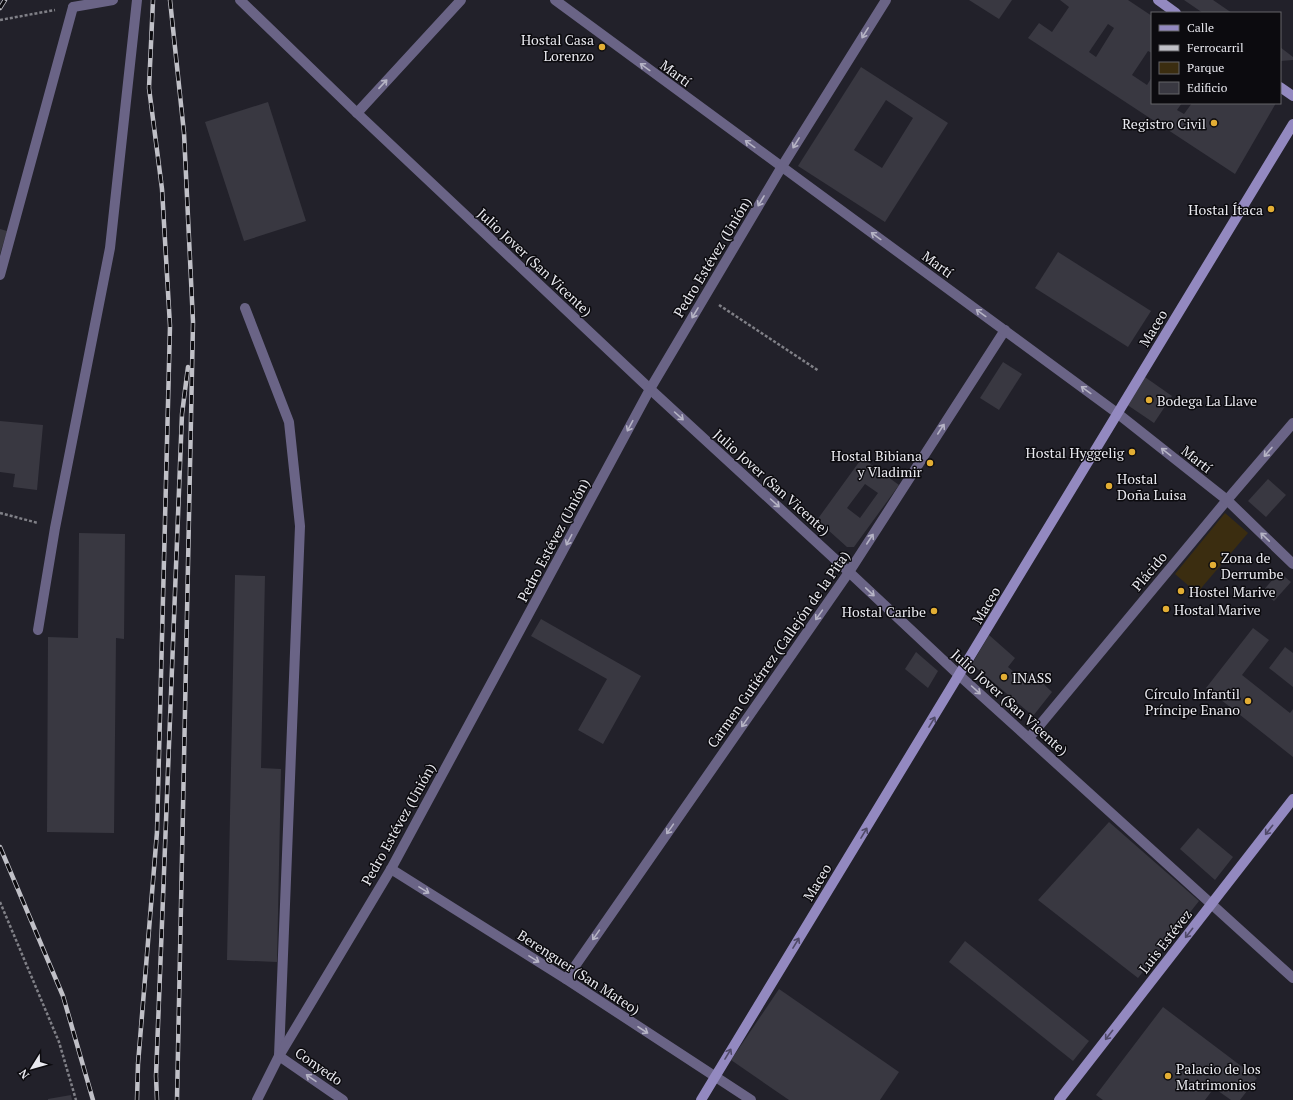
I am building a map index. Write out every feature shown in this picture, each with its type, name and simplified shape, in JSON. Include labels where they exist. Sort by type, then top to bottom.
[{"type":"main road","points":[[1158,0],[1175,12]]},
{"type":"main road","points":[[1281,88],[1293,96]]},
{"type":"main road","name":"Maceo","points":[[701,1100],[960,676],[1117,413],[1293,124]]},
{"type":"main road","name":"Luis Estévez","points":[[1059,1100],[1293,799]]},
{"type":"street","points":[[0,275],[73,7],[113,0]]},
{"type":"street","points":[[38,630],[55,528],[110,248],[137,0]]},
{"type":"street","name":"Julio Jover (San Vicente)","points":[[240,0],[357,113],[650,389],[960,676],[1293,978]]},
{"type":"street","points":[[357,113],[461,0]]},
{"type":"street","name":"Martí","points":[[555,0],[781,168],[1117,413],[1226,500],[1293,564]]},
{"type":"street","name":"Pedro Estévez (Unión)","points":[[257,1100],[279,1056],[391,869],[650,389],[781,168],[886,0]]},
{"type":"street","points":[[245,308],[289,422],[300,526],[279,1056]]},
{"type":"street","name":"Carmen Gutiérrez (Callejón de la Pita)","points":[[566,979],[849,572],[1005,330]]},
{"type":"street","name":"Plácido","points":[[1029,738],[1226,500],[1293,423]]},
{"type":"street","name":"Berenguer (San Mateo)","points":[[391,869],[566,979],[751,1100]]},
{"type":"street","name":"Conyedo","points":[[279,1056],[343,1100]]},
{"type":"path","points":[[0,20],[73,7]]},
{"type":"path","points":[[705,296],[819,371]]},
{"type":"path","points":[[0,513],[55,528]]},
{"type":"path","points":[[0,902],[59,1042],[76,1100]]},
{"type":"green space","points":[[1225,513],[1248,533],[1197,593],[1175,574]]},
{"type":"building","points":[[969,0],[1012,0],[999,19]]},
{"type":"building","points":[[1060,0],[1128,0],[1151,15],[1151,52],[1148,51],[1132,75],[1147,85],[1151,79],[1151,104],[1181,104],[1177,110],[1184,114],[1191,104],[1275,104],[1235,174],[1028,38],[1039,23],[1052,32],[1069,7]],"holes":[[[1108,24],[1114,28],[1096,57],[1089,52]]]},
{"type":"building","points":[[1184,0],[1213,0],[1231,12],[1202,12]]},
{"type":"building","points":[[1281,48],[1293,57],[1293,60],[1281,61]]},
{"type":"building","points":[[861,67],[948,123],[885,222],[798,166]],"holes":[[[886,100],[913,118],[882,168],[854,150]]]},
{"type":"building","points":[[268,102],[306,221],[244,241],[205,122]]},
{"type":"building","points":[[0,229],[7,231],[0,254]]},
{"type":"building","points":[[1058,252],[1151,311],[1128,347],[1035,288]]},
{"type":"building","points":[[1003,362],[1022,374],[999,410],[980,398]]},
{"type":"building","name":"Bodega La Llave","points":[[1142,375],[1172,396],[1154,423],[1126,404]]},
{"type":"building","points":[[0,421],[43,425],[37,490],[13,487],[15,474],[0,472]]},
{"type":"building","points":[[862,458],[899,485],[854,547],[847,547],[817,520]],"holes":[[[865,484],[878,493],[860,518],[847,508]]]},
{"type":"building","points":[[1268,479],[1286,495],[1266,517],[1248,501]]},
{"type":"building","points":[[79,533],[125,534],[124,639],[116,638],[114,833],[47,832],[48,637],[78,638]]},
{"type":"building","points":[[1279,572],[1291,582],[1274,601],[1262,592]]},
{"type":"building","points":[[235,575],[265,576],[261,768],[281,769],[277,962],[227,960]]},
{"type":"building","points":[[541,619],[641,676],[603,744],[578,730],[607,679],[531,636]]},
{"type":"building","name":"Círculo Infantil Príncipe Enano","points":[[1253,628],[1269,640],[1242,675],[1290,713],[1293,709],[1293,757],[1206,688]]},
{"type":"building","name":"INASS","points":[[989,635],[1015,658],[1008,667],[1025,681],[1031,672],[1052,692],[1033,716],[972,664]]},
{"type":"building","points":[[1285,647],[1293,653],[1293,687],[1269,668]]},
{"type":"building","points":[[916,652],[938,671],[928,688],[905,669]]},
{"type":"building","points":[[1109,822],[1199,901],[1138,978],[1038,900]]},
{"type":"building","points":[[1198,828],[1233,857],[1215,880],[1180,849]]},
{"type":"building","points":[[965,941],[1089,1041],[1073,1061],[949,962]]},
{"type":"building","points":[[779,989],[899,1072],[880,1100],[789,1100],[731,1060]]},
{"type":"building","points":[[1163,1007],[1257,1078],[1240,1100],[1231,1100],[1214,1088],[1205,1100],[1103,1100],[1096,1095]]},
{"type":"building","points":[[71,1095],[72,1100],[48,1100],[48,1099]]},
{"type":"railway","points":[[0,8],[5,0]]},
{"type":"railway","points":[[137,1100],[138,1064],[157,832],[170,326],[162,189],[149,88],[153,0]]},
{"type":"railway","points":[[170,0],[184,133],[193,322],[177,1100]]},
{"type":"railway","points":[[157,1100],[156,1076],[182,414],[188,367]]},
{"type":"railway","points":[[0,847],[63,996],[93,1100]]},
{"type":"place","name":"Hostal Casa Lorenzo","points":[[602,47]]},
{"type":"place","name":"Registro Civil","points":[[1214,123]]},
{"type":"place","name":"Hostal Ítaca","points":[[1271,209]]},
{"type":"place","name":"Bodega La Llave","points":[[1149,400]]},
{"type":"place","name":"Hostal Hyggelig","points":[[1132,452]]},
{"type":"place","name":"Hostal Bibiana y Vladimir","points":[[930,463]]},
{"type":"place","name":"Hostal Doña Luisa","points":[[1109,486]]},
{"type":"place","name":"Zona de Derrumbe","points":[[1213,565]]},
{"type":"place","name":"Hostel Marive","points":[[1181,591]]},
{"type":"place","name":"Hostal Marive","points":[[1166,609]]},
{"type":"place","name":"Hostal Caribe","points":[[934,611]]},
{"type":"place","name":"INASS","points":[[1004,677]]},
{"type":"place","name":"Círculo Infantil Príncipe Enano","points":[[1248,701]]},
{"type":"place","name":"Palacio de los Matrimonios","points":[[1168,1076]]}]
